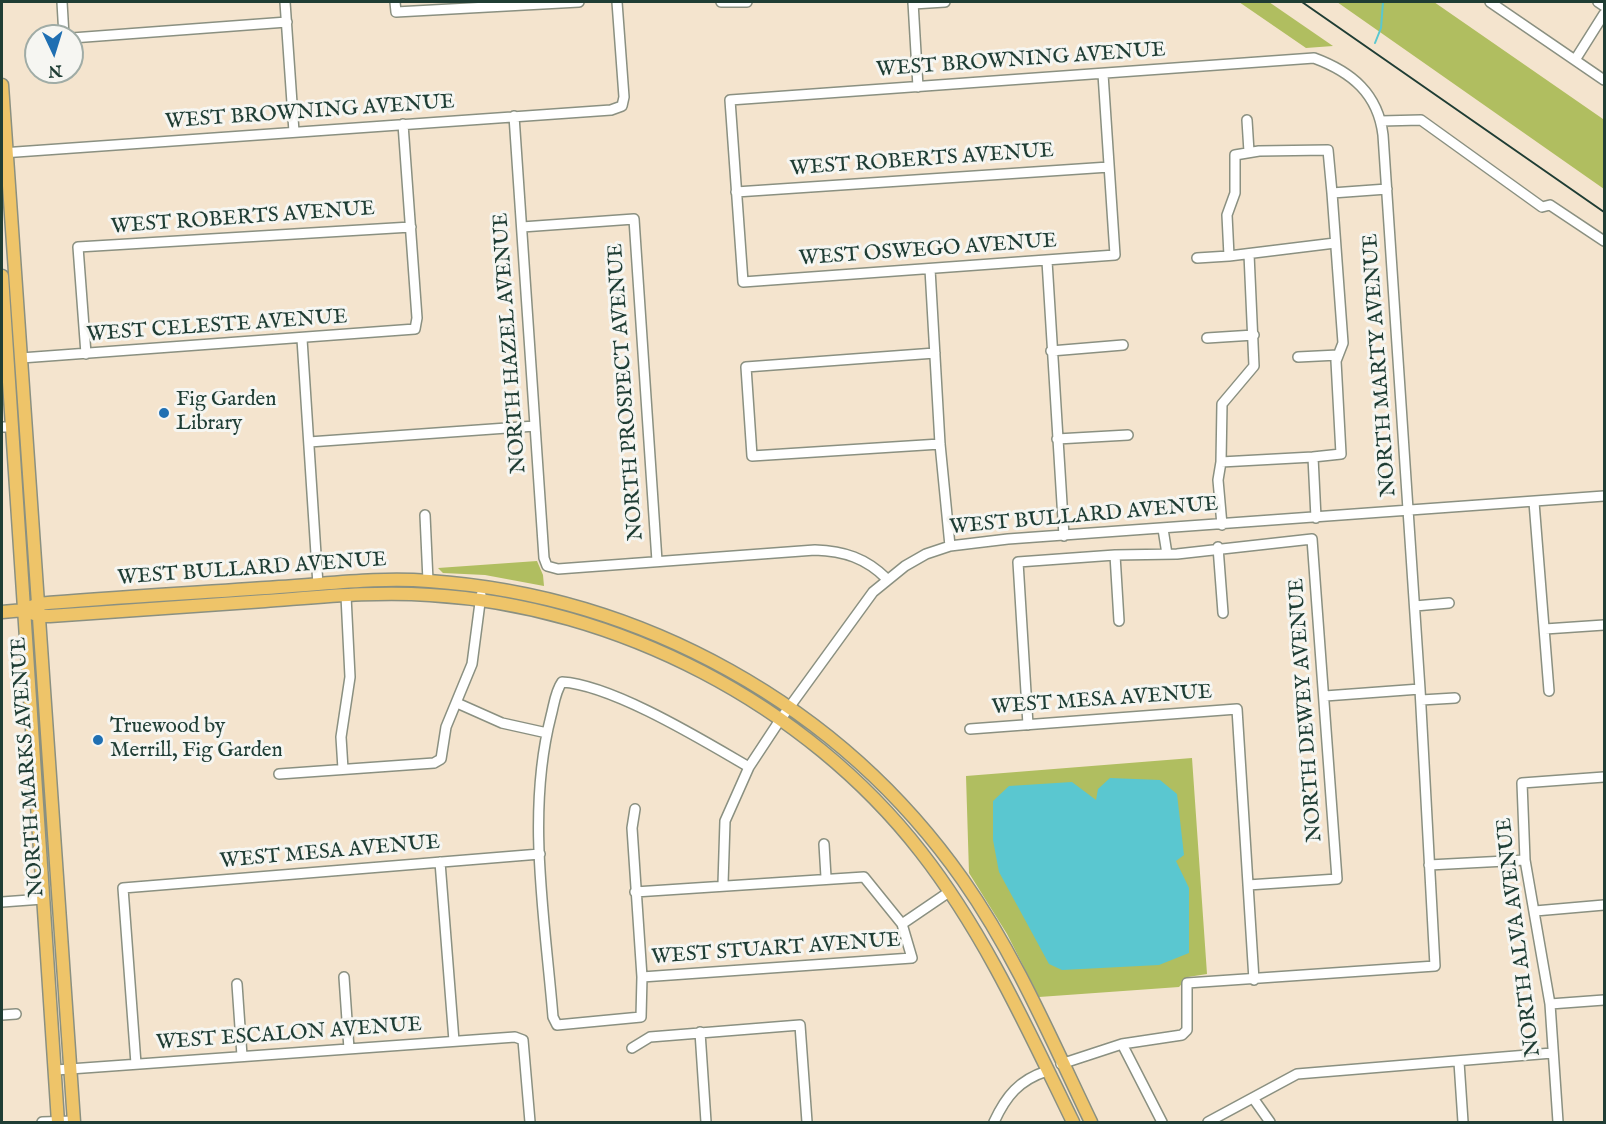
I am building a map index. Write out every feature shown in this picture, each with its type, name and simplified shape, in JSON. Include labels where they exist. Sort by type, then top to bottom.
[{"type":"main road","name":"NORTH MARKS AVENUE","points":[[2,85],[4,152],[21,358],[74,1121]]},
{"type":"main road","name":"NORTH MARKS AVENUE","points":[[2,276],[8,423],[24,610],[58,1122]]},
{"type":"main road","points":[[4,308],[10,317],[13,349],[21,358]]},
{"type":"main road","points":[[8,423],[18,420],[19,438],[27,449]]},
{"type":"main road","points":[[396,594],[403,588],[419,587],[428,581]]},
{"type":"main road","name":"WEST BULLARD AVENUE","points":[[38,610],[242,590],[428,581],[483,586],[581,607],[629,622],[730,669],[790,706],[884,785],[917,820],[962,878],[1010,956],[1090,1122]]},
{"type":"main road","name":"WEST BULLARD AVENUE","points":[[2,612],[172,608],[396,594],[480,600],[558,617],[626,639],[708,675],[780,720],[862,787],[922,853],[973,926],[1034,1040]]},
{"type":"main road","points":[[172,608],[173,601],[189,596]]},
{"type":"main road","points":[[32,727],[38,735],[43,783],[52,801]]},
{"type":"main road","points":[[44,899],[51,906],[58,974],[64,979]]},
{"type":"main road","points":[[1034,1040],[1052,1060],[1061,1064]]},
{"type":"main road","points":[[1034,1040],[1073,1122]]},
{"type":"main road","points":[[1047,1071],[1059,1077],[1066,1088],[1074,1089]]},
{"type":"street","points":[[62,2],[63,24]]},
{"type":"street","points":[[285,2],[294,132]]},
{"type":"street","points":[[396,7],[579,2]]},
{"type":"street","name":"WEST BROWNING AVENUE","points":[[4,152],[611,110],[622,106],[624,97],[617,2]]},
{"type":"street","points":[[721,2],[747,2]]},
{"type":"street","points":[[918,87],[913,3],[945,2]]},
{"type":"street","points":[[1490,2],[1605,80]]},
{"type":"street","points":[[1598,2],[1605,6]]},
{"type":"street","points":[[1575,60],[1605,14]]},
{"type":"street","points":[[84,37],[286,22]]},
{"type":"street","name":"WEST BROWNING AVENUE","points":[[736,192],[730,100],[1314,58]]},
{"type":"street","name":"NORTH MARTY AVENUE","points":[[1254,980],[1435,966],[1421,700],[1381,121],[1370,95],[1360,84],[1334,65],[1314,58]]},
{"type":"street","points":[[1103,74],[1109,167]]},
{"type":"street","name":"NORTH HAZEL AVENUE","points":[[514,116],[544,558],[548,566],[558,569],[657,561]]},
{"type":"street","points":[[1247,120],[1249,152]]},
{"type":"street","points":[[1381,121],[1421,120],[1542,207],[1550,205],[1605,241]]},
{"type":"street","points":[[403,124],[411,227]]},
{"type":"street","points":[[1221,462],[1341,454],[1336,361],[1343,343],[1328,150],[1234,154],[1235,193],[1227,215],[1229,256]]},
{"type":"street","name":"WEST ROBERTS AVENUE","points":[[736,192],[1109,167]]},
{"type":"street","name":"WEST OSWEGO AVENUE","points":[[736,192],[743,282],[1115,255],[1109,167]]},
{"type":"street","points":[[1332,193],[1387,189]]},
{"type":"street","name":"NORTH PROSPECT AVENUE","points":[[522,227],[634,219],[657,561]]},
{"type":"street","name":"WEST ROBERTS AVENUE","points":[[86,354],[78,247],[411,227]]},
{"type":"street","name":"WEST CELESTE AVENUE","points":[[21,358],[415,329],[417,318],[411,227]]},
{"type":"street","points":[[1197,258],[1335,243]]},
{"type":"street","points":[[1222,525],[1218,480],[1221,462],[1222,404],[1254,366],[1249,254]]},
{"type":"street","points":[[1047,261],[1064,536]]},
{"type":"street","points":[[930,269],[940,444],[950,546]]},
{"type":"street","points":[[1207,338],[1254,334]]},
{"type":"street","points":[[302,339],[318,585]]},
{"type":"street","points":[[1051,351],[1123,345]]},
{"type":"street","points":[[935,353],[746,367],[752,456],[940,444]]},
{"type":"street","points":[[1299,357],[1338,355]]},
{"type":"street","points":[[309,442],[535,426]]},
{"type":"street","points":[[1058,439],[1128,435]]},
{"type":"street","points":[[1313,457],[1316,518]]},
{"type":"street","name":"WEST BULLARD AVENUE","points":[[723,884],[725,821],[749,767],[780,720],[873,592],[887,579],[926,554],[950,546],[1064,536],[1605,496]]},
{"type":"street","points":[[1534,502],[1549,691]]},
{"type":"street","points":[[424,515],[428,581]]},
{"type":"street","points":[[1164,529],[1167,554]]},
{"type":"street","name":"WEST BULLARD AVENUE","points":[[1028,725],[1018,562],[1167,554],[1312,538]]},
{"type":"street","name":"NORTH DEWEY AVENUE","points":[[1248,885],[1337,879],[1312,538]]},
{"type":"street","points":[[1218,547],[1223,613]]},
{"type":"street","points":[[657,561],[815,550],[835,551],[867,562],[887,579]]},
{"type":"street","points":[[1115,555],[1119,621]]},
{"type":"street","points":[[279,774],[434,763],[441,759],[446,727],[472,664],[483,586]]},
{"type":"street","points":[[343,769],[341,736],[350,677],[346,596]]},
{"type":"street","points":[[1414,606],[1449,603]]},
{"type":"street","points":[[1545,628],[1605,625]]},
{"type":"street","points":[[635,809],[632,828],[642,977],[641,1017],[556,1025],[553,1017],[540,854],[540,790],[547,733],[558,689],[562,682],[615,697],[663,719],[749,767]]},
{"type":"street","points":[[1325,696],[1420,689]]},
{"type":"street","points":[[1421,700],[1455,698]]},
{"type":"street","points":[[457,704],[502,723],[547,733]]},
{"type":"street","name":"WEST MESA AVENUE","points":[[970,729],[1238,709],[1248,885]]},
{"type":"street","name":"NORTH ALVA AVENUE","points":[[1558,1122],[1550,1004],[1525,860],[1522,783],[1605,777]]},
{"type":"street","points":[[824,844],[826,877]]},
{"type":"street","name":"WEST MESA AVENUE","points":[[136,1064],[123,888],[540,854]]},
{"type":"street","points":[[1429,865],[1525,860]]},
{"type":"street","points":[[440,862],[454,1041]]},
{"type":"street","points":[[635,892],[826,877],[864,877],[902,924],[949,892]]},
{"type":"street","points":[[1061,1064],[1122,1044],[1182,1035],[1187,1030],[1187,984],[1254,980],[1248,885]]},
{"type":"street","points":[[2,902],[44,899]]},
{"type":"street","points":[[1535,911],[1605,905]]},
{"type":"street","name":"WEST STUART AVENUE","points":[[642,977],[912,958],[902,924]]},
{"type":"street","points":[[344,977],[349,1049]]},
{"type":"street","points":[[237,984],[242,1056]]},
{"type":"street","points":[[1550,1004],[1605,1000]]},
{"type":"street","points":[[2,1015],[16,1014]]},
{"type":"street","points":[[632,1048],[650,1037],[800,1025],[807,1122]]},
{"type":"street","points":[[700,1032],[706,1122]]},
{"type":"street","name":"WEST ESCALON AVENUE","points":[[56,1070],[509,1036],[523,1040],[530,1122]]},
{"type":"street","points":[[1122,1044],[1162,1122]]},
{"type":"street","points":[[1208,1122],[1298,1074],[1552,1053]]},
{"type":"street","points":[[1459,1062],[1463,1122]]},
{"type":"street","points":[[994,1122],[1002,1103],[1017,1086],[1031,1076],[1047,1071]]},
{"type":"street","points":[[1253,1098],[1270,1122]]},
{"type":"street","points":[[42,1122],[74,1121]]},
{"type":"green space","points":[[1239,2],[1269,2],[1333,46],[1306,48]]},
{"type":"green space","points":[[1337,2],[1434,2],[1603,119],[1604,117],[1604,189]]},
{"type":"green space","points":[[537,561],[543,575],[544,586],[485,575],[443,573],[438,568]]},
{"type":"green space","points":[[1192,758],[1207,974],[1188,977],[1179,987],[1039,997],[1007,934],[969,873],[966,776]]},
{"type":"water","points":[[1110,778],[1160,780],[1177,794],[1184,855],[1176,861],[1189,888],[1189,953],[1159,965],[1062,970],[1049,964],[999,872],[993,840],[993,801],[1009,786],[1072,782],[1096,800],[1098,789]]},
{"type":"waterway","points":[[1375,43],[1381,28],[1383,2]]},
{"type":"railway","points":[[1302,2],[1604,212]]},
{"type":"place","name":"Fig Garden Library","points":[[164,413]]},
{"type":"place","name":"Truewood by Merrill, Fig Garden","points":[[98,740]]}]
